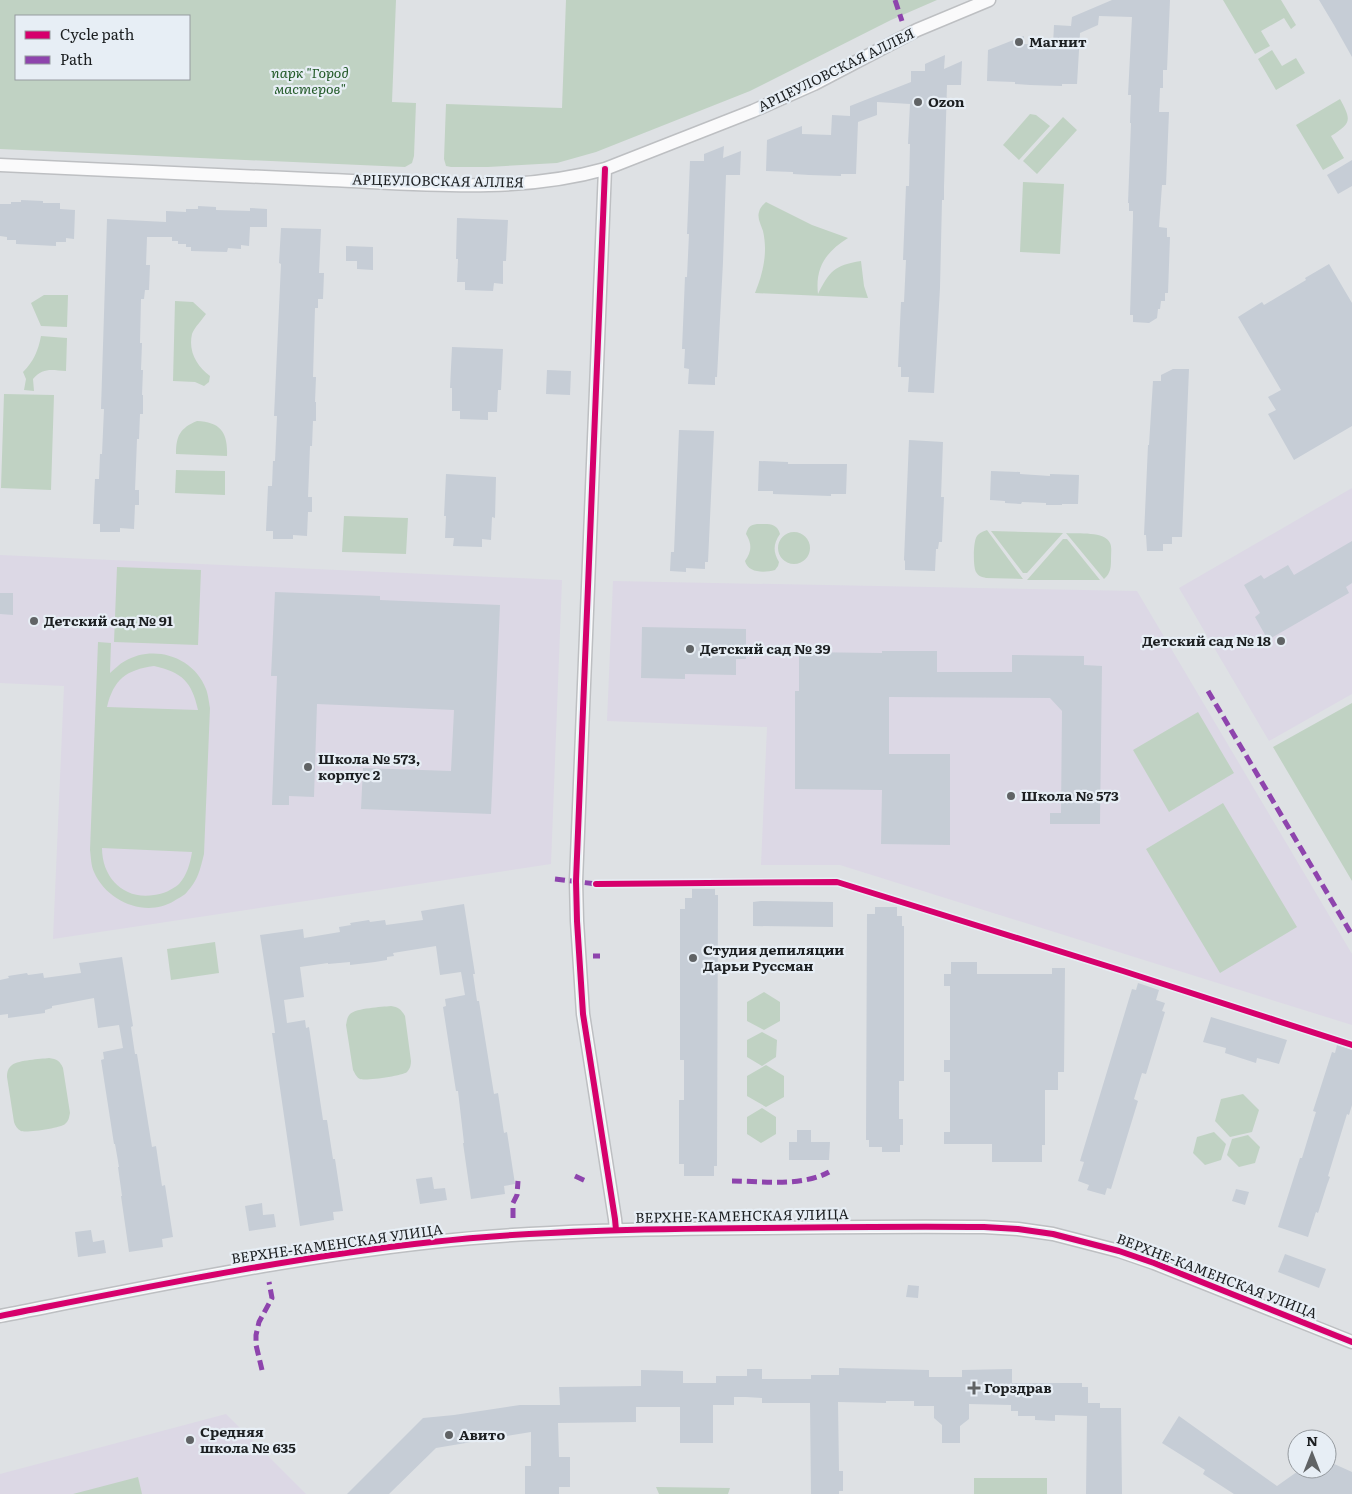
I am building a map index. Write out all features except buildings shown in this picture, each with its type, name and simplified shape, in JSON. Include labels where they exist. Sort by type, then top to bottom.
[{"type":"street","name":"АРЦЕУЛОВСКАЯ АЛЛЕЯ","points":[[0,165],[426,184],[497,185],[541,182],[584,175],[605,169],[753,111],[814,84],[917,30],[989,0]]},
{"type":"street","points":[[605,169],[576,888],[582,1014],[616,1230]]},
{"type":"street","name":"ВЕРХНЕ-КАМЕНСКАЯ УЛИЦА","points":[[0,1316],[217,1274],[356,1251],[452,1240],[616,1230],[932,1227],[1018,1229],[1053,1234],[1120,1251],[1352,1342]]},
{"type":"shaded area","name":"Детский сад № 18","points":[[1352,488],[1352,694],[1269,741],[1179,588]]},
{"type":"shaded area","name":"Школа № 573, корпус 2","points":[[0,555],[562,580],[551,864],[53,939],[64,686],[0,683]]},
{"type":"shaded area","name":"Школа № 573","points":[[613,581],[1137,591],[1352,954],[1352,1025],[840,865],[761,865],[767,727],[607,721]]},
{"type":"shaded area","name":"Средняя школа № 635","points":[[226,1414],[306,1494],[0,1494],[0,1474]]},
{"type":"green space","name":"парк \"Город мастеров\"","points":[[0,0],[396,0],[392,102],[416,103],[414,156],[412,163],[405,167],[0,149]]},
{"type":"green space","points":[[566,0],[937,0],[891,20],[750,91],[596,152],[557,163],[488,167],[446,166],[444,159],[446,104],[562,108]]},
{"type":"green space","points":[[1223,0],[1281,0],[1296,25],[1291,29],[1284,18],[1261,31],[1270,46],[1255,54]]},
{"type":"green space","points":[[1272,50],[1282,66],[1296,58],[1305,73],[1276,90],[1258,59]]},
{"type":"green space","points":[[1340,99],[1348,117],[1343,128],[1331,136],[1344,158],[1323,170],[1296,125]]},
{"type":"green space","points":[[1030,114],[1036,115],[1050,126],[1019,160],[1003,145]]},
{"type":"green space","points":[[1063,117],[1077,130],[1037,174],[1023,161]]},
{"type":"green space","points":[[1023,182],[1064,184],[1060,254],[1020,252]]},
{"type":"green space","points":[[766,202],[812,225],[848,238],[828,255],[820,268],[818,294],[829,275],[838,267],[861,261],[864,286],[868,298],[755,293],[765,255],[759,210]]},
{"type":"green space","points":[[44,295],[68,295],[67,327],[41,326],[31,303]]},
{"type":"green space","points":[[175,301],[193,302],[206,314],[193,332],[191,341],[195,358],[201,368],[210,376],[209,382],[204,386],[195,382],[173,381]]},
{"type":"green space","points":[[41,336],[67,338],[66,371],[44,371],[33,379],[34,391],[24,390],[26,379],[23,372],[35,356]]},
{"type":"green space","points":[[4,394],[54,395],[51,490],[1,488]]},
{"type":"green space","points":[[197,421],[212,424],[221,430],[226,441],[227,456],[176,454],[180,433]]},
{"type":"green space","points":[[176,470],[225,471],[225,495],[175,493]]},
{"type":"green space","points":[[344,516],[408,518],[406,554],[342,552]]},
{"type":"green space","points":[[757,524],[771,524],[779,530],[780,534],[775,548],[779,562],[775,570],[761,572],[753,570],[749,568],[745,561],[750,548],[746,534],[750,527]]},
{"type":"green space","points":[[987,530],[1023,579],[986,578],[977,573],[974,560],[976,539],[979,534]]},
{"type":"green space","points":[[991,531],[1063,533],[1027,573],[1023,573]]},
{"type":"green space","points":[[794,532],[800,533],[805,537],[809,542],[809,554],[805,559],[800,563],[794,564],[788,563],[783,559],[779,554],[778,548],[779,542],[783,537],[788,533]]},
{"type":"green space","points":[[1066,533],[1084,533],[1107,539],[1111,546],[1111,564],[1109,572],[1104,579]]},
{"type":"green space","points":[[1063,539],[1067,539],[1100,580],[1027,580]]},
{"type":"green space","points":[[117,567],[201,570],[198,645],[114,642]]},
{"type":"green space","points":[[98,642],[111,643],[110,673],[125,661],[136,656],[148,654],[160,654],[183,662],[200,678],[207,691],[210,708],[204,854],[196,879],[184,895],[163,906],[152,908],[128,904],[108,892],[100,883],[93,870],[90,850]],"holes":[[[154,666],[164,668],[179,675],[193,692],[198,710],[107,707],[113,689],[123,678],[136,670]],[[102,848],[192,852],[188,869],[179,884],[164,893],[143,896],[133,894],[117,885],[106,869]]]},
{"type":"green space","points":[[1352,703],[1352,881],[1273,747]]},
{"type":"green space","points":[[1198,712],[1234,773],[1169,812],[1133,750]]},
{"type":"green space","points":[[1223,803],[1297,927],[1220,973],[1146,849]]},
{"type":"green space","points":[[215,942],[219,973],[171,980],[167,949]]},
{"type":"green space","points":[[764,992],[780,1002],[780,1021],[764,1030],[747,1021],[747,1002]]},
{"type":"green space","points":[[391,1006],[399,1009],[405,1016],[411,1061],[410,1068],[407,1072],[398,1075],[376,1079],[360,1079],[353,1070],[346,1025],[348,1018],[350,1014],[358,1010]]},
{"type":"green space","points":[[762,1032],[777,1040],[776,1057],[762,1066],[747,1057],[747,1040]]},
{"type":"green space","points":[[49,1058],[58,1061],[63,1068],[70,1113],[69,1119],[62,1126],[37,1131],[21,1131],[14,1122],[7,1077],[8,1070],[12,1065],[19,1062]]},
{"type":"green space","points":[[766,1065],[784,1076],[784,1097],[766,1107],[747,1096],[747,1076]]},
{"type":"green space","points":[[1243,1094],[1259,1110],[1252,1132],[1230,1137],[1215,1121],[1221,1099]]},
{"type":"green space","points":[[762,1108],[776,1117],[776,1134],[761,1143],[747,1134],[747,1117]]},
{"type":"green space","points":[[1214,1132],[1226,1144],[1221,1160],[1205,1165],[1193,1153],[1197,1137]]},
{"type":"green space","points":[[1248,1135],[1260,1147],[1255,1163],[1239,1167],[1227,1155],[1232,1139]]},
{"type":"green space","points":[[138,1477],[142,1494],[73,1494]]},
{"type":"green space","points":[[974,1478],[1047,1478],[1047,1494],[974,1494]]},
{"type":"green space","points":[[656,1487],[730,1488],[728,1494],[659,1494]]},
{"type":"marked path","points":[[895,0],[902,21]]},
{"type":"marked path","points":[[1208,691],[1352,935]]},
{"type":"marked path","points":[[555,879],[596,884]]},
{"type":"marked path","points":[[593,956],[600,956]]},
{"type":"marked path","points":[[732,1181],[807,1180],[829,1172]]},
{"type":"marked path","points":[[575,1176],[588,1182]]},
{"type":"marked path","points":[[513,1218],[513,1203],[517,1195],[518,1181]]},
{"type":"marked path","points":[[262,1370],[256,1345],[256,1335],[259,1322],[272,1298],[269,1282]]},
{"type":"cycle path","points":[[605,169],[576,881],[583,1014],[616,1230]]},
{"type":"cycle path","points":[[596,884],[837,882],[1352,1045]]},
{"type":"cycle path","points":[[0,1316],[161,1284],[323,1256],[473,1238],[637,1230],[984,1227],[1053,1234],[1119,1251],[1154,1263],[1352,1342]]},
{"type":"place","name":"Магнит","points":[[1019,42]]},
{"type":"place","name":"Ozon","points":[[918,102]]},
{"type":"place","name":"Детский сад № 91","points":[[34,621]]},
{"type":"place","name":"Детский сад № 18","points":[[1281,641]]},
{"type":"place","name":"Детский сад № 39","points":[[690,649]]},
{"type":"place","name":"Школа № 573, корпус 2","points":[[308,767]]},
{"type":"place","name":"Школа № 573","points":[[1011,796]]},
{"type":"place","name":"Студия депиляции Дарьи Руссман","points":[[693,958]]},
{"type":"place","name":"Горздрав","points":[[974,1388]]},
{"type":"place","name":"Авито","points":[[449,1435]]},
{"type":"place","name":"Средняя школа № 635","points":[[190,1440]]}]
